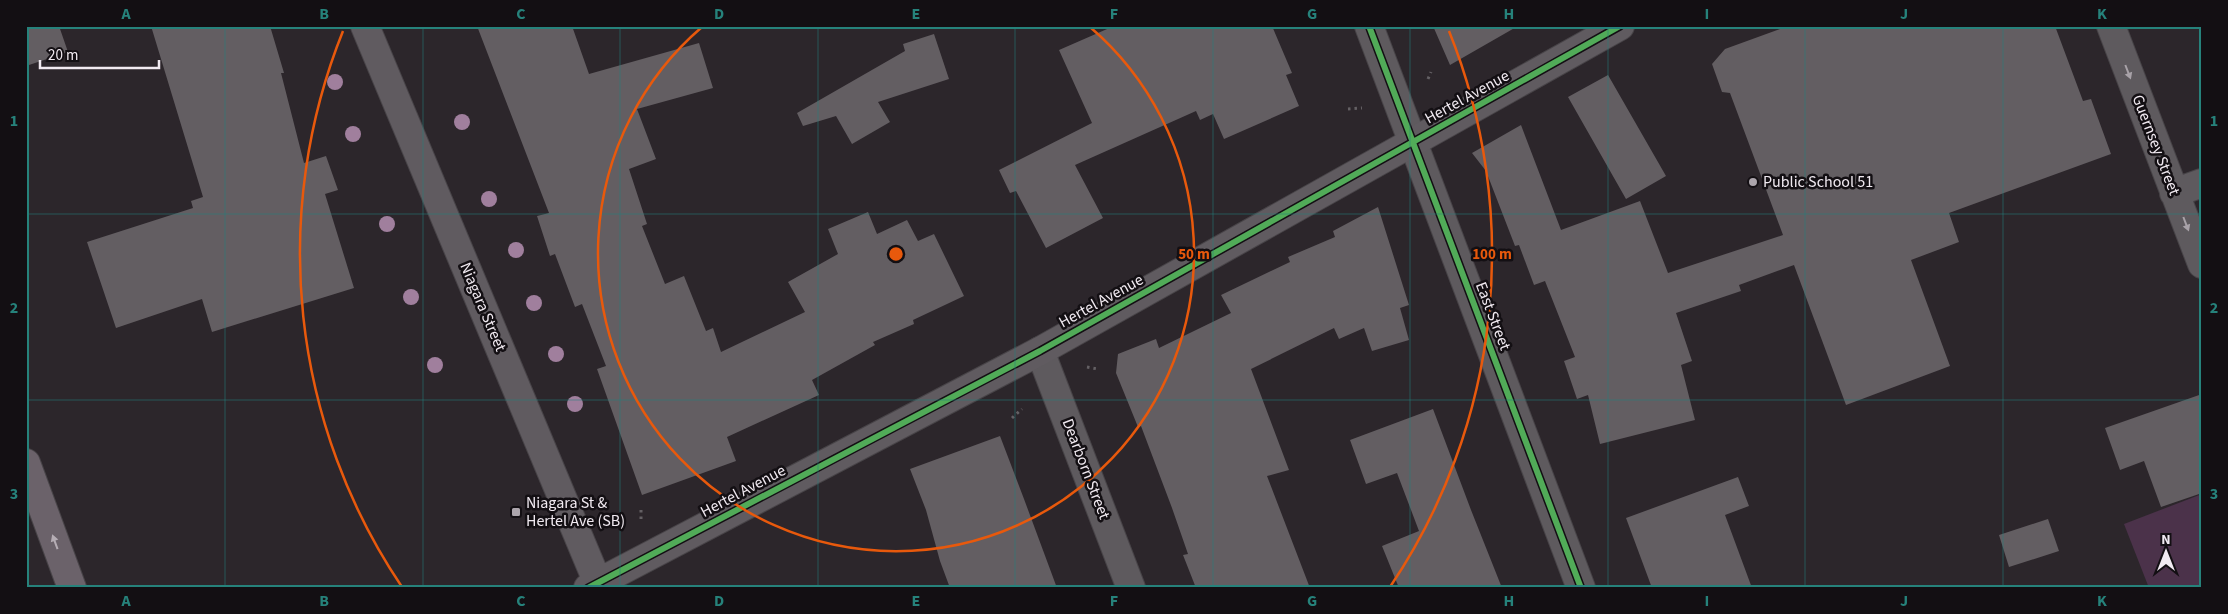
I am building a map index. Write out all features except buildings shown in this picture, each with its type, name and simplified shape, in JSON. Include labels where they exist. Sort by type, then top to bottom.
[{"type":"highway","points":[[26,463],[72,588]]},
{"type":"street","name":"Niagara Street","points":[[365,26],[595,586]]},
{"type":"street","name":"East Street","points":[[1369,26],[1581,588]]},
{"type":"street","name":"Hertel Avenue","points":[[595,586],[1040,351],[1620,26]]},
{"type":"street","name":"Guernsey Street","points":[[2111,26],[2202,264]]},
{"type":"street","points":[[2174,193],[2202,183]]},
{"type":"street","name":"Dearborn Street","points":[[1040,351],[1131,588]]},
{"type":"path","points":[[1428,79],[1431,72]]},
{"type":"path","points":[[1348,109],[1366,108]]},
{"type":"path","points":[[1087,367],[1098,369]]},
{"type":"path","points":[[1012,418],[1022,409]]},
{"type":"path","points":[[641,510],[641,520]]},
{"type":"shaded area","points":[[2202,494],[2202,588],[2149,588],[2124,524]]},
{"type":"cycle path","points":[[1369,26],[1581,588]]},
{"type":"cycle path","points":[[588,588],[1040,351],[1620,26]]},
{"type":"place","name":"Public School 51","points":[[1753,182]]},
{"type":"place","name":"Niagara St & Hertel Ave (SB)","points":[[516,512]]}]
